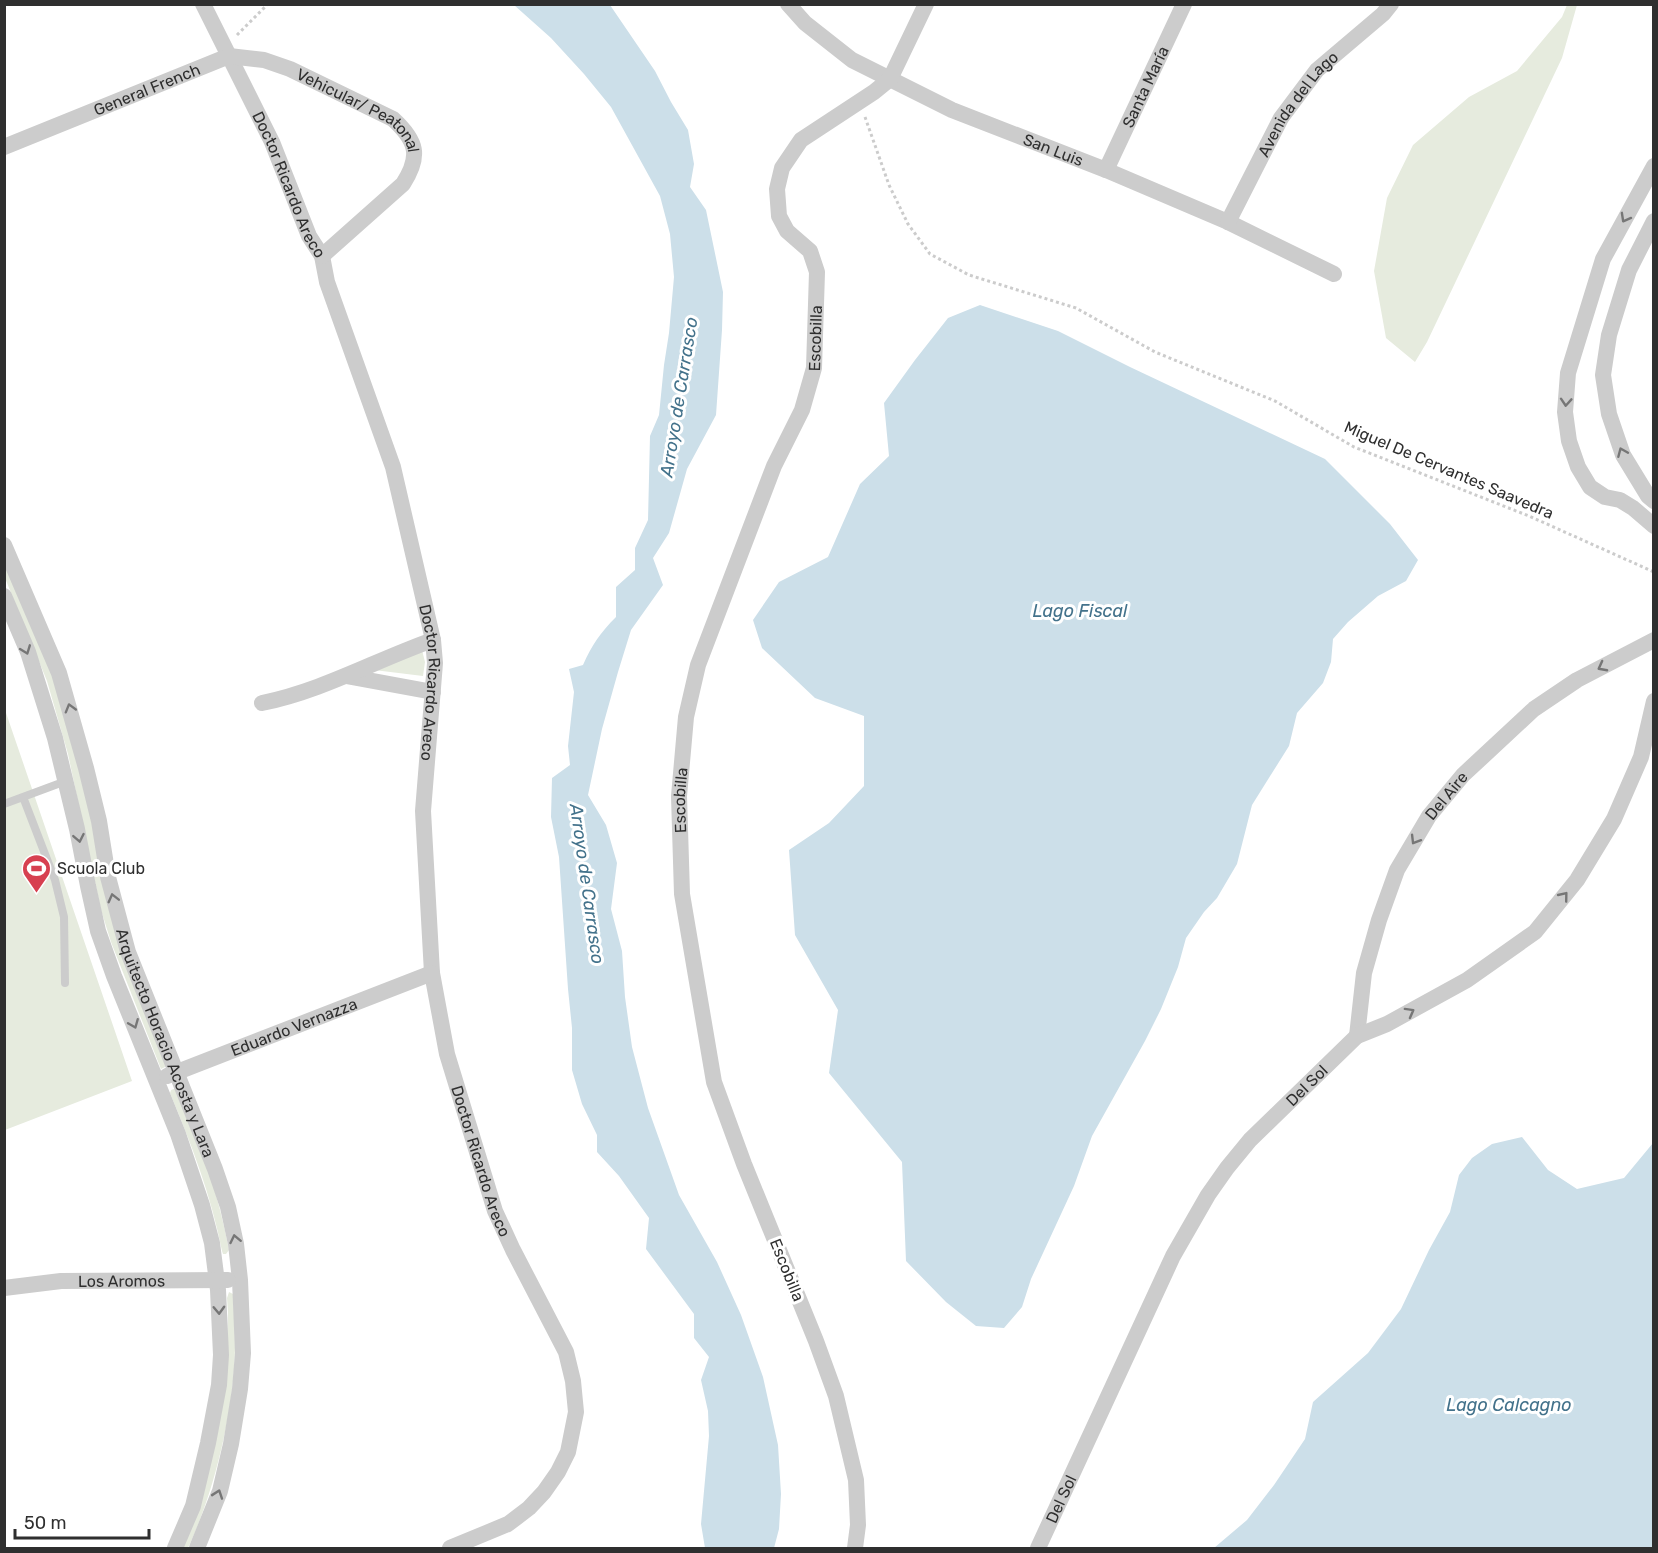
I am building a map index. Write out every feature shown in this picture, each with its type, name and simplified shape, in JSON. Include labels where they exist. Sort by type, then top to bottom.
[{"type":"street","name":"Doctor Ricardo Areco","points":[[203,4],[272,142],[309,236],[322,256],[327,282],[393,466],[433,640],[435,663],[423,811],[432,973],[447,1054],[495,1211],[566,1352],[573,1381],[576,1412],[568,1452],[544,1492],[529,1508],[508,1524],[450,1548]]},
{"type":"street","name":"San Luis","points":[[788,4],[805,23],[852,60],[952,110],[1106,170],[1228,222],[1334,273]]},
{"type":"street","points":[[890,79],[926,4]]},
{"type":"street","name":"Santa María","points":[[1106,170],[1184,4]]},
{"type":"street","name":"Avenida del Lago","points":[[1228,222],[1281,118],[1317,70],[1383,14],[1391,4]]},
{"type":"street","name":"General French","points":[[4,147],[229,56]]},
{"type":"street","name":"Vehicular/ Peatonal","points":[[229,56],[264,60],[290,69],[393,119],[405,130],[413,143],[412,170],[403,184],[322,256]]},
{"type":"street","name":"Escobilla","points":[[855,1548],[858,1526],[856,1480],[836,1396],[714,1082],[682,894],[679,796],[686,717],[698,665],[774,466],[802,410],[814,368],[817,272],[810,251],[787,231],[779,216],[777,189],[782,168],[801,140],[860,102],[890,79]]},
{"type":"street","points":[[1653,166],[1602,259],[1568,373],[1565,412],[1569,441],[1578,467],[1590,488],[1605,497],[1620,500],[1653,526]]},
{"type":"street","points":[[1653,221],[1629,270],[1609,334],[1603,375],[1609,414],[1623,455],[1653,501]]},
{"type":"street","points":[[1602,259],[1629,270]]},
{"type":"street","name":"Arquitecto Horacio Acosta y Lara","points":[[4,545],[59,673],[86,768],[99,822],[108,878],[128,952],[215,1169],[228,1208],[236,1244],[243,1353],[240,1389],[220,1491],[197,1548]]},
{"type":"street","name":"Arquitecto Horacio Acosta y Lara","points":[[4,596],[28,652],[56,738],[98,931],[178,1134],[202,1205],[212,1244],[217,1280],[221,1355],[219,1385],[193,1506],[175,1548]]},
{"type":"street","points":[[262,703],[346,676],[433,640]]},
{"type":"street","name":"Del Aire","points":[[1357,1036],[1364,973],[1379,920],[1397,870],[1430,816],[1463,775],[1534,709],[1576,680],[1653,640]]},
{"type":"street","points":[[346,676],[433,692]]},
{"type":"street","name":"Del Sol","points":[[1038,1548],[1173,1256],[1208,1195],[1227,1168],[1250,1140],[1357,1036],[1387,1024],[1467,980],[1535,932],[1577,880],[1614,819],[1641,757],[1653,701]]},
{"type":"street","name":"Eduardo Vernazza","points":[[157,1080],[432,973]]},
{"type":"street","name":"Los Aromos","points":[[4,1288],[61,1281],[240,1280]]},
{"type":"lane","points":[[4,804],[66,781]]},
{"type":"lane","points":[[23,797],[55,880],[64,917],[65,983]]},
{"type":"path","points":[[229,56],[237,34],[261,14],[268,4]]},
{"type":"path","name":"Miguel De Cervantes Saavedra","points":[[860,102],[889,185],[908,224],[930,254],[969,275],[1076,308],[1155,352],[1275,401],[1354,447],[1529,516],[1653,572]]},
{"type":"shaded area","points":[[1567,5],[1577,5],[1562,58],[1427,342],[1415,362],[1386,338],[1374,271],[1387,198],[1413,145],[1469,97],[1517,71],[1562,17]]},
{"type":"shaded area","points":[[4,559],[53,677],[167,1066],[161,1069],[111,942],[101,910],[68,754],[47,681],[5,578]]},
{"type":"shaded area","points":[[422,650],[425,662],[423,676],[374,670]]},
{"type":"shaded area","name":"Scuola Club","points":[[4,707],[132,1081],[5,1130],[4,1130]]},
{"type":"shaded area","points":[[174,1089],[177,1090],[208,1168],[225,1230],[229,1250],[226,1254],[223,1254],[200,1171],[170,1093]]},
{"type":"shaded area","points":[[229,1292],[233,1294],[235,1349],[227,1425],[214,1477],[197,1526],[188,1548],[180,1548],[227,1351]]},
{"type":"water","name":"Arroyo de Carrasco","points":[[514,5],[610,5],[655,71],[688,130],[694,164],[690,187],[706,210],[723,292],[716,415],[687,469],[669,533],[653,558],[663,585],[631,630],[602,729],[588,795],[606,825],[617,863],[611,909],[622,951],[632,1047],[648,1108],[679,1195],[717,1262],[741,1315],[763,1377],[778,1445],[781,1494],[779,1529],[774,1548],[705,1548],[701,1524],[709,1436],[708,1411],[701,1380],[709,1357],[694,1338],[694,1314],[646,1249],[649,1218],[619,1176],[597,1152],[597,1135],[582,1104],[572,1070],[572,1028],[559,857],[551,817],[552,778],[570,765],[568,746],[574,692],[569,669],[583,665],[605,628],[616,617],[616,587],[635,570],[635,548],[648,520],[650,436],[659,415],[674,277],[670,234],[660,196],[611,107],[551,38]]},
{"type":"water","name":"Lago Fiscal","points":[[980,305],[1058,331],[1325,459],[1390,524],[1418,560],[1406,581],[1378,596],[1348,622],[1333,639],[1331,662],[1323,683],[1297,713],[1289,746],[1252,805],[1237,864],[1217,898],[1186,938],[1178,967],[1161,1009],[1092,1136],[1074,1186],[1031,1279],[1022,1307],[1004,1328],[976,1326],[946,1302],[906,1261],[902,1162],[829,1073],[838,1010],[795,935],[789,850],[829,823],[864,786],[864,716],[815,698],[762,648],[753,620],[779,582],[828,557],[860,484],[889,456],[884,403],[948,318]]},
{"type":"water","name":"Lago Calcagno","points":[[1522,1137],[1548,1170],[1577,1189],[1624,1178],[1653,1143],[1653,1548],[1214,1548],[1247,1520],[1274,1485],[1305,1439],[1313,1402],[1368,1353],[1401,1309],[1450,1212],[1459,1175],[1472,1158],[1492,1144]]},
{"type":"place","name":"Scuola Club","points":[[36,894]]}]
